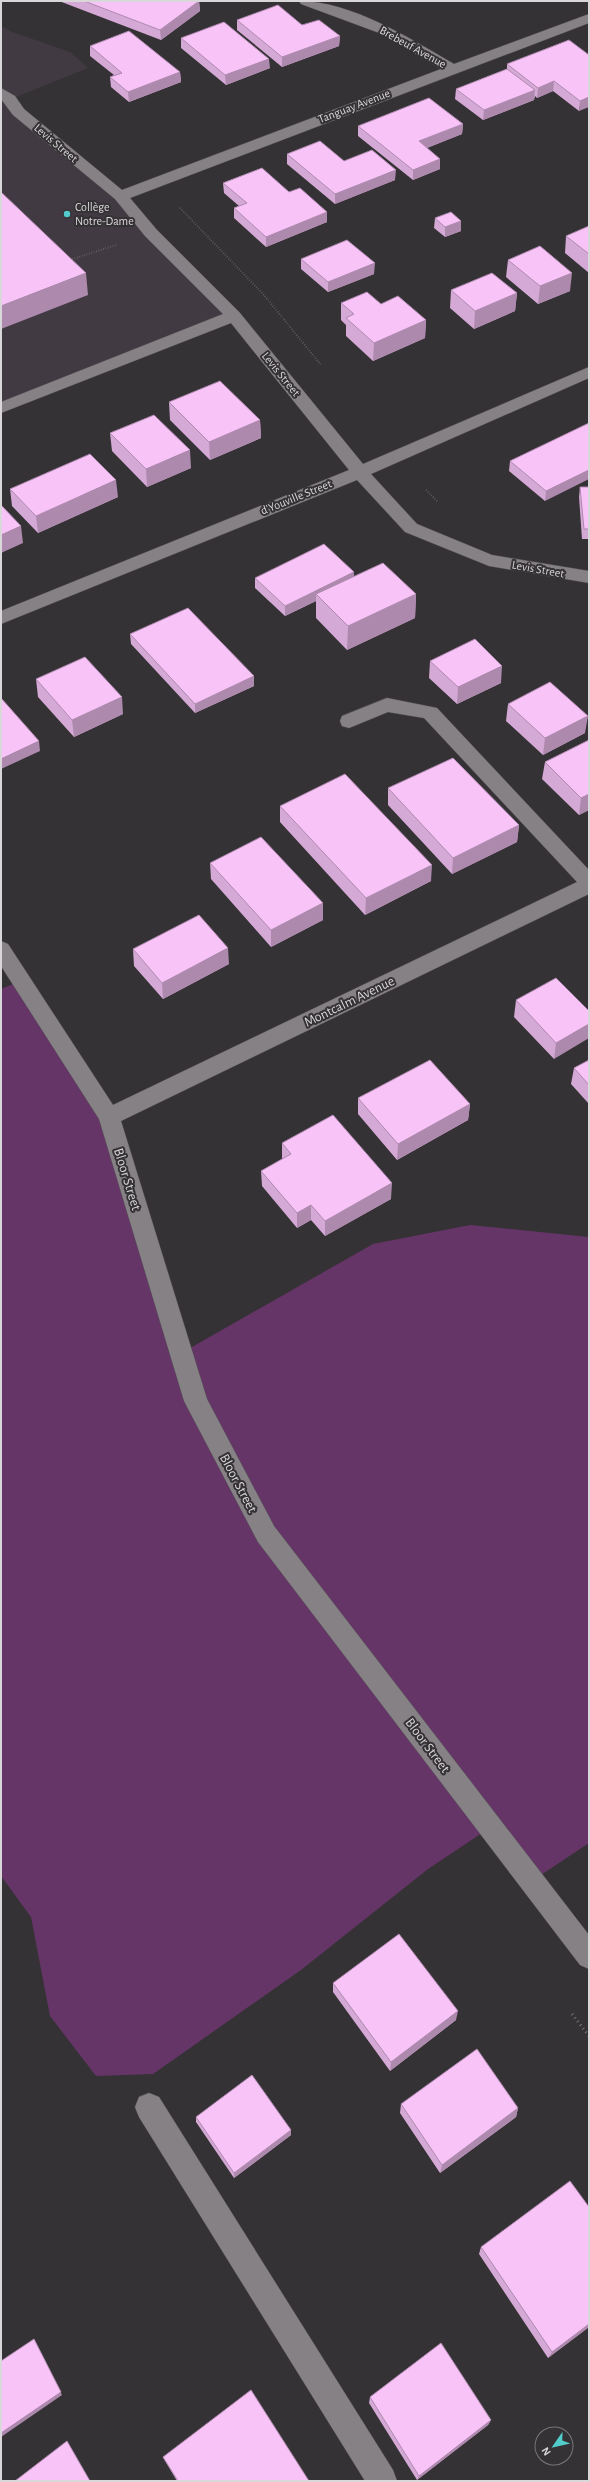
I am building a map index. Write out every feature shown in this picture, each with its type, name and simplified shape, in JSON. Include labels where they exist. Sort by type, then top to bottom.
[{"type":"street","name":"Brebeuf Avenue","points":[[306,1],[387,31],[451,69]]},
{"type":"street","name":"Tanguay Avenue","points":[[120,196],[451,69],[589,18]]},
{"type":"street","name":"Levis Street","points":[[6,96],[18,112],[120,196],[151,233],[234,316],[360,472],[411,528],[489,560],[589,577]]},
{"type":"street","points":[[1,408],[234,316]]},
{"type":"street","name":"d'Youville Street","points":[[1,618],[360,472],[589,372]]},
{"type":"street","points":[[349,721],[387,705],[430,713],[589,884]]},
{"type":"street","name":"Montcalm Avenue","points":[[109,1117],[589,884]]},
{"type":"street","name":"Bloor Street","points":[[1,949],[109,1117],[196,1401],[266,1534],[589,1956]]},
{"type":"street","points":[[148,2107],[382,2481]]},
{"type":"path","points":[[154,182],[264,295],[324,370]]},
{"type":"path","points":[[63,262],[151,233]]},
{"type":"path","points":[[394,457],[440,504]]},
{"type":"path","points":[[572,2014],[589,2036]]},
{"type":"shaded area","name":"Collège Notre-Dame","points":[[1,26],[12,32],[70,52],[88,68],[6,101],[116,196],[231,315],[1,407]]},
{"type":"shaded area","points":[[25,979],[113,1118],[185,1351],[373,1244],[470,1225],[589,1237],[589,1843],[535,1879],[494,1825],[428,1869],[301,1970],[153,2074],[96,2076],[50,2016],[31,1917],[1,1876],[1,989]]},
{"type":"building","points":[[84,1],[199,1],[160,30]]},
{"type":"building","points":[[278,5],[302,25],[319,20],[340,36],[282,57],[237,20]]},
{"type":"building","points":[[224,22],[269,59],[225,75],[181,38]]},
{"type":"building","points":[[129,31],[180,72],[128,92],[110,77],[122,73],[90,46]]},
{"type":"building","points":[[569,40],[589,55],[589,97],[580,101],[554,81],[538,88],[507,64]]},
{"type":"building","points":[[507,69],[535,90],[484,110],[456,89]]},
{"type":"building","points":[[429,98],[463,124],[419,141],[440,159],[413,170],[358,126]]},
{"type":"building","points":[[320,141],[344,161],[372,150],[396,170],[335,194],[287,154]]},
{"type":"building","points":[[262,168],[289,192],[300,188],[327,212],[266,237],[234,208],[247,203],[223,183]]},
{"type":"building","points":[[1,192],[86,273],[1,306]]},
{"type":"building","points":[[451,212],[461,221],[445,227],[435,218]]},
{"type":"building","points":[[589,226],[589,254],[566,236]]},
{"type":"building","points":[[347,240],[375,263],[328,282],[301,259]]},
{"type":"building","points":[[540,246],[572,273],[540,286],[508,260]]},
{"type":"building","points":[[492,273],[517,293],[475,311],[451,290]]},
{"type":"building","points":[[367,292],[381,304],[398,296],[426,320],[374,343],[346,318],[354,314],[341,303]]},
{"type":"building","points":[[220,381],[260,420],[209,442],[169,402]]},
{"type":"building","points":[[154,415],[190,450],[146,469],[110,433]]},
{"type":"building","points":[[589,423],[589,470],[546,491],[510,461]]},
{"type":"building","points":[[90,454],[116,480],[36,516],[10,489]]},
{"type":"building","points":[[580,487],[589,487],[589,529],[584,529]]},
{"type":"building","points":[[1,505],[21,526],[1,535]]},
{"type":"building","points":[[324,544],[354,572],[285,606],[255,578]]},
{"type":"building","points":[[383,563],[416,594],[348,626],[316,594]]},
{"type":"building","points":[[188,608],[254,676],[195,704],[130,634]]},
{"type":"building","points":[[475,639],[502,666],[458,687],[430,661]]},
{"type":"building","points":[[85,657],[122,697],[72,720],[36,679]]},
{"type":"building","points":[[550,682],[588,716],[545,738],[508,704]]},
{"type":"building","points":[[1,698],[39,741],[1,759]]},
{"type":"building","points":[[589,740],[589,794],[581,798],[545,762]]},
{"type":"building","points":[[453,758],[519,825],[453,858],[388,788]]},
{"type":"building","points":[[345,774],[432,865],[366,898],[280,806]]},
{"type":"building","points":[[261,837],[323,903],[271,930],[210,863]]},
{"type":"building","points":[[199,915],[228,948],[162,983],[133,949]]},
{"type":"building","points":[[556,978],[589,1011],[589,1024],[556,1043],[516,1000]]},
{"type":"building","points":[[430,1060],[470,1104],[398,1144],[358,1098]]},
{"type":"building","points":[[589,1060],[589,1085],[574,1068]]},
{"type":"building","points":[[333,1115],[392,1183],[325,1221],[311,1205],[297,1213],[261,1171],[291,1154],[282,1143]]},
{"type":"building","points":[[399,1934],[458,2011],[391,2062],[333,1983]]},
{"type":"building","points":[[477,2049],[518,2108],[442,2165],[401,2104]]},
{"type":"building","points":[[252,2075],[291,2130],[234,2173],[196,2117]]},
{"type":"building","points":[[570,2181],[589,2207],[589,2324],[552,2352],[481,2247]]},
{"type":"building","points":[[34,2339],[61,2392],[1,2433],[1,2361]]},
{"type":"building","points":[[441,2343],[491,2420],[419,2476],[370,2397]]},
{"type":"building","points":[[251,2390],[309,2481],[178,2481],[163,2457]]},
{"type":"building","points":[[67,2441],[90,2481],[15,2481]]},
{"type":"place","name":"Collège Notre-Dame","points":[[67,214]]}]
